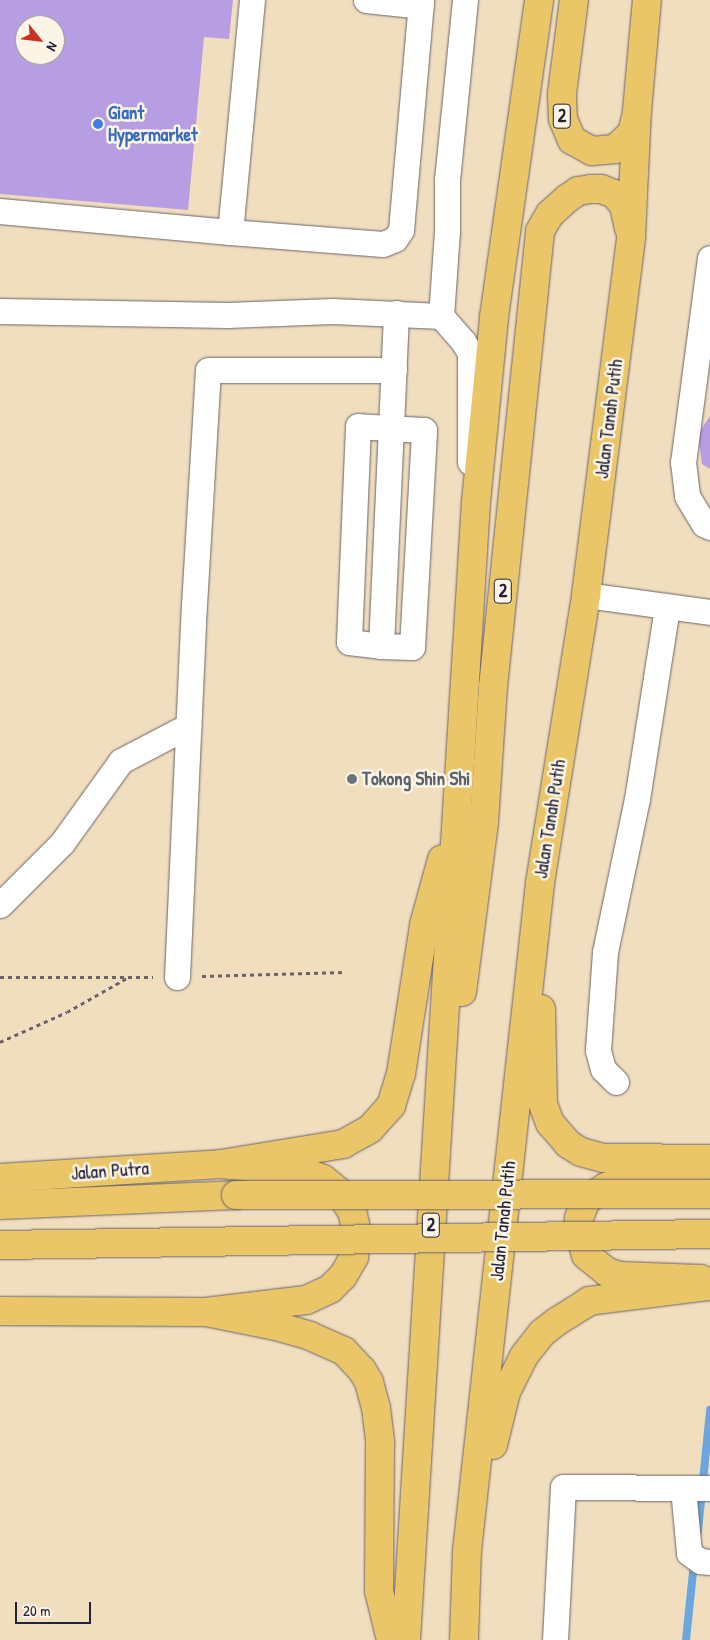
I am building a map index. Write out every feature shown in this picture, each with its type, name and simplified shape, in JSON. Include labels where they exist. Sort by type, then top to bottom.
[{"type":"main road","name":"2","points":[[406,1640],[476,502],[494,317],[539,0]]},
{"type":"main road","name":"2","points":[[574,0],[562,94],[563,119],[572,140],[592,151],[615,148],[632,133],[637,111]]},
{"type":"main road","name":"Jalan Tanah Putih","points":[[464,1640],[467,1551],[540,883],[586,595],[631,237],[637,111],[647,0]]},
{"type":"main road","name":"2","points":[[440,1089],[458,1024],[484,822],[493,687],[540,231],[550,214],[578,191],[601,189],[614,194],[624,205],[631,237]]},
{"type":"main road","points":[[221,1164],[343,1144],[370,1129],[391,1106],[401,1074],[424,925],[456,810]]},
{"type":"main road","points":[[540,883],[542,1084],[543,1104],[550,1123],[568,1144],[580,1152],[604,1158],[710,1160]]},
{"type":"main road","points":[[0,1311],[206,1312],[306,1300],[330,1290],[343,1276],[354,1257],[356,1245],[357,1232],[352,1211],[338,1190],[323,1180],[304,1172],[221,1164]]},
{"type":"main road","name":"Jalan Putra","points":[[0,1178],[221,1164]]},
{"type":"main road","points":[[710,1166],[631,1178],[606,1187],[586,1200],[580,1213],[578,1228],[581,1244],[586,1255],[607,1272],[620,1276],[710,1280]]},
{"type":"main road","points":[[0,1205],[236,1195],[710,1194]]},
{"type":"main road","points":[[0,1245],[710,1234]]},
{"type":"main road","points":[[467,1551],[506,1392],[524,1356],[542,1333],[589,1301],[710,1286]]},
{"type":"main road","points":[[206,1312],[276,1326],[310,1336],[344,1351],[362,1370],[376,1408],[380,1443],[379,1591],[391,1640]]},
{"type":"street","points":[[230,232],[252,0]]},
{"type":"street","points":[[0,211],[383,244],[395,239],[401,230],[421,3],[366,0]]},
{"type":"street","points":[[441,316],[447,231],[448,170],[464,0]]},
{"type":"street","points":[[710,258],[702,383],[683,462],[687,496],[704,524],[710,527]]},
{"type":"street","points":[[0,311],[227,315],[332,311],[441,316],[470,353],[469,457],[476,502]]},
{"type":"street","points":[[392,428],[396,313]]},
{"type":"street","points":[[177,977],[188,726],[208,370],[394,370]]},
{"type":"street","points":[[358,426],[392,428],[424,430],[412,647],[349,642],[358,426]]},
{"type":"street","points":[[586,595],[666,608],[710,612]]},
{"type":"street","points":[[616,1082],[603,1069],[598,1050],[605,952],[637,798],[666,608]]},
{"type":"street","points":[[0,905],[62,843],[121,761],[188,726]]},
{"type":"street","points":[[555,1640],[563,1487],[694,1488],[700,1559]]},
{"type":"path","points":[[0,1042],[67,1012],[128,978]]},
{"type":"building","name":"Giant Hypermarket","points":[[0,0],[233,0],[229,39],[204,37],[188,210],[0,194]]},
{"type":"building","points":[[710,416],[710,469],[702,464],[698,434]]},
{"type":"waterway","points":[[698,1531],[710,1410]]},
{"type":"waterway","points":[[686,1640],[694,1562]]},
{"type":"place","name":"Giant Hypermarket","points":[[98,124]]},
{"type":"place","name":"Tokong Shin Shi","points":[[352,779]]}]
